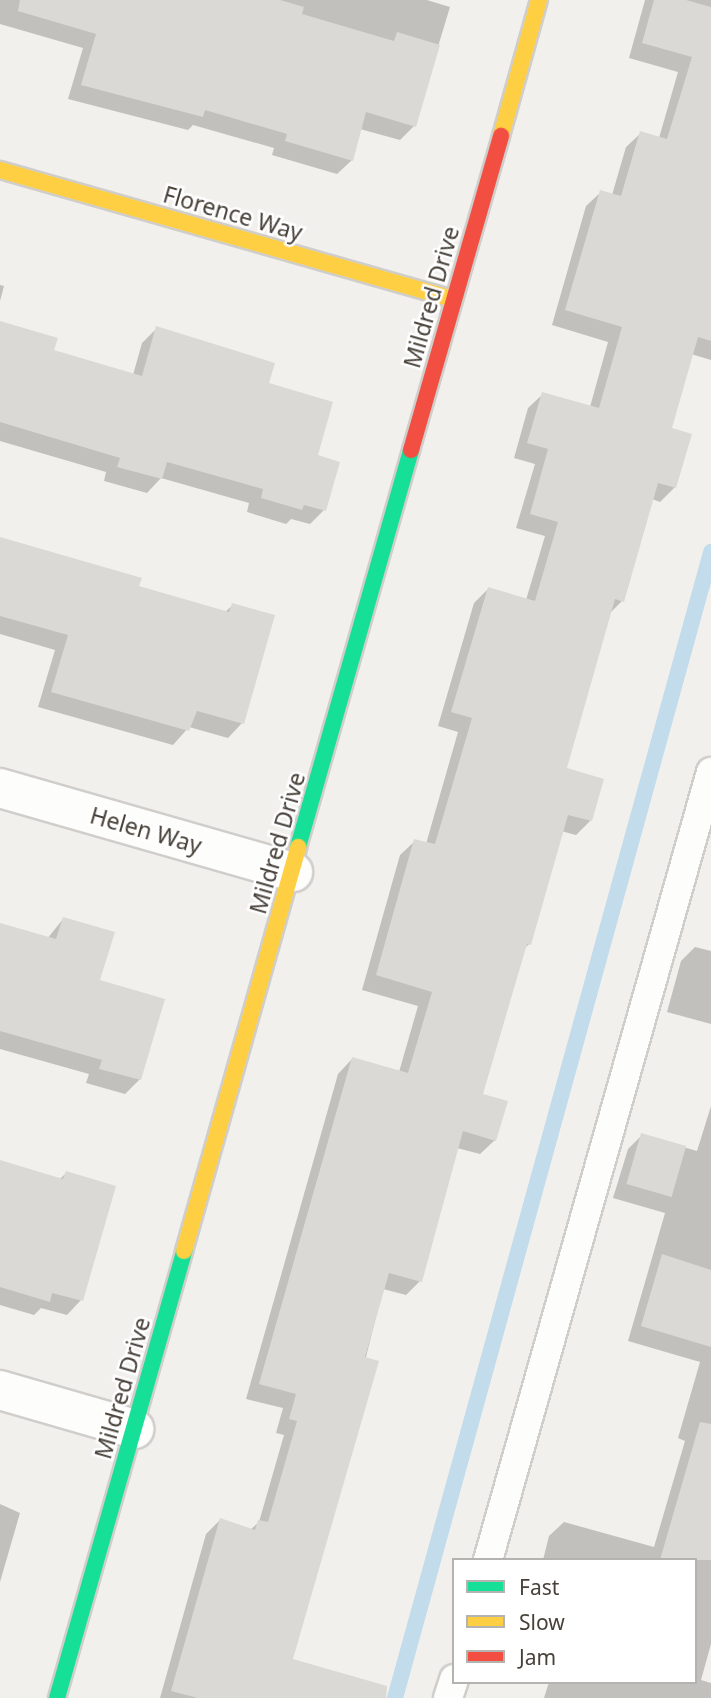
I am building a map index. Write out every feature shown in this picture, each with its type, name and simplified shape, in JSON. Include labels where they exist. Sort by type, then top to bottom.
[{"type":"street","name":"Mildred Drive","points":[[57,1698],[539,0]]},
{"type":"street","name":"Florence Way","points":[[0,170],[454,299]]},
{"type":"street","name":"Helen Way","points":[[0,788],[293,872]]},
{"type":"street","points":[[0,1390],[134,1429]]},
{"type":"lane","points":[[489,1558],[711,772]]},
{"type":"building","points":[[20,0],[280,0],[304,7],[302,14],[394,41],[397,32],[440,45],[416,127],[366,112],[353,161],[285,141],[287,134],[205,110],[203,117],[81,85],[96,34],[18,11]]},
{"type":"building","points":[[654,0],[686,0],[711,7],[711,341],[698,337],[672,428],[692,434],[676,488],[658,483],[624,602],[615,599],[567,768],[604,779],[592,821],[568,815],[531,945],[527,944],[483,1094],[508,1101],[496,1141],[463,1131],[422,1282],[389,1273],[365,1357],[379,1361],[293,1659],[387,1686],[386,1698],[198,1698],[171,1691],[220,1518],[255,1530],[258,1520],[268,1522],[297,1421],[289,1419],[296,1394],[259,1384],[352,1057],[408,1073],[432,992],[376,975],[414,839],[435,844],[472,718],[451,712],[488,587],[535,601],[558,522],[530,514],[548,449],[527,443],[542,392],[599,408],[622,327],[565,310],[600,190],[621,196],[640,131],[667,139],[692,57],[642,43]]},
{"type":"building","points":[[0,321],[58,338],[54,350],[142,376],[156,326],[275,363],[269,383],[333,402],[318,455],[340,462],[326,511],[304,505],[302,510],[261,498],[263,489],[167,462],[162,479],[117,467],[120,458],[0,422]]},
{"type":"building","points":[[0,537],[142,578],[139,586],[229,612],[232,603],[275,615],[244,724],[197,711],[189,731],[51,692],[68,635],[0,616]]},
{"type":"building","points":[[63,917],[115,932],[100,980],[165,999],[141,1080],[99,1069],[102,1060],[0,1031],[0,923],[56,939]]},
{"type":"building","points":[[641,1133],[686,1146],[672,1197],[626,1184]]},
{"type":"building","points":[[0,1160],[63,1179],[66,1171],[116,1186],[83,1301],[52,1293],[50,1302],[0,1287]]},
{"type":"building","points":[[662,1254],[711,1270],[711,1347],[641,1326]]},
{"type":"building","points":[[700,1422],[711,1424],[711,1560],[661,1558]]},
{"type":"waterway","points":[[395,1698],[711,552]]},
{"type":"traffic: fast","points":[[298,847],[411,450]]},
{"type":"traffic: fast","points":[[57,1698],[184,1251]]},
{"type":"traffic: slow","points":[[501,136],[539,0]]},
{"type":"traffic: slow","points":[[0,170],[454,299]]},
{"type":"traffic: slow","points":[[184,1251],[298,847]]},
{"type":"traffic: jam","points":[[411,450],[501,136]]}]
